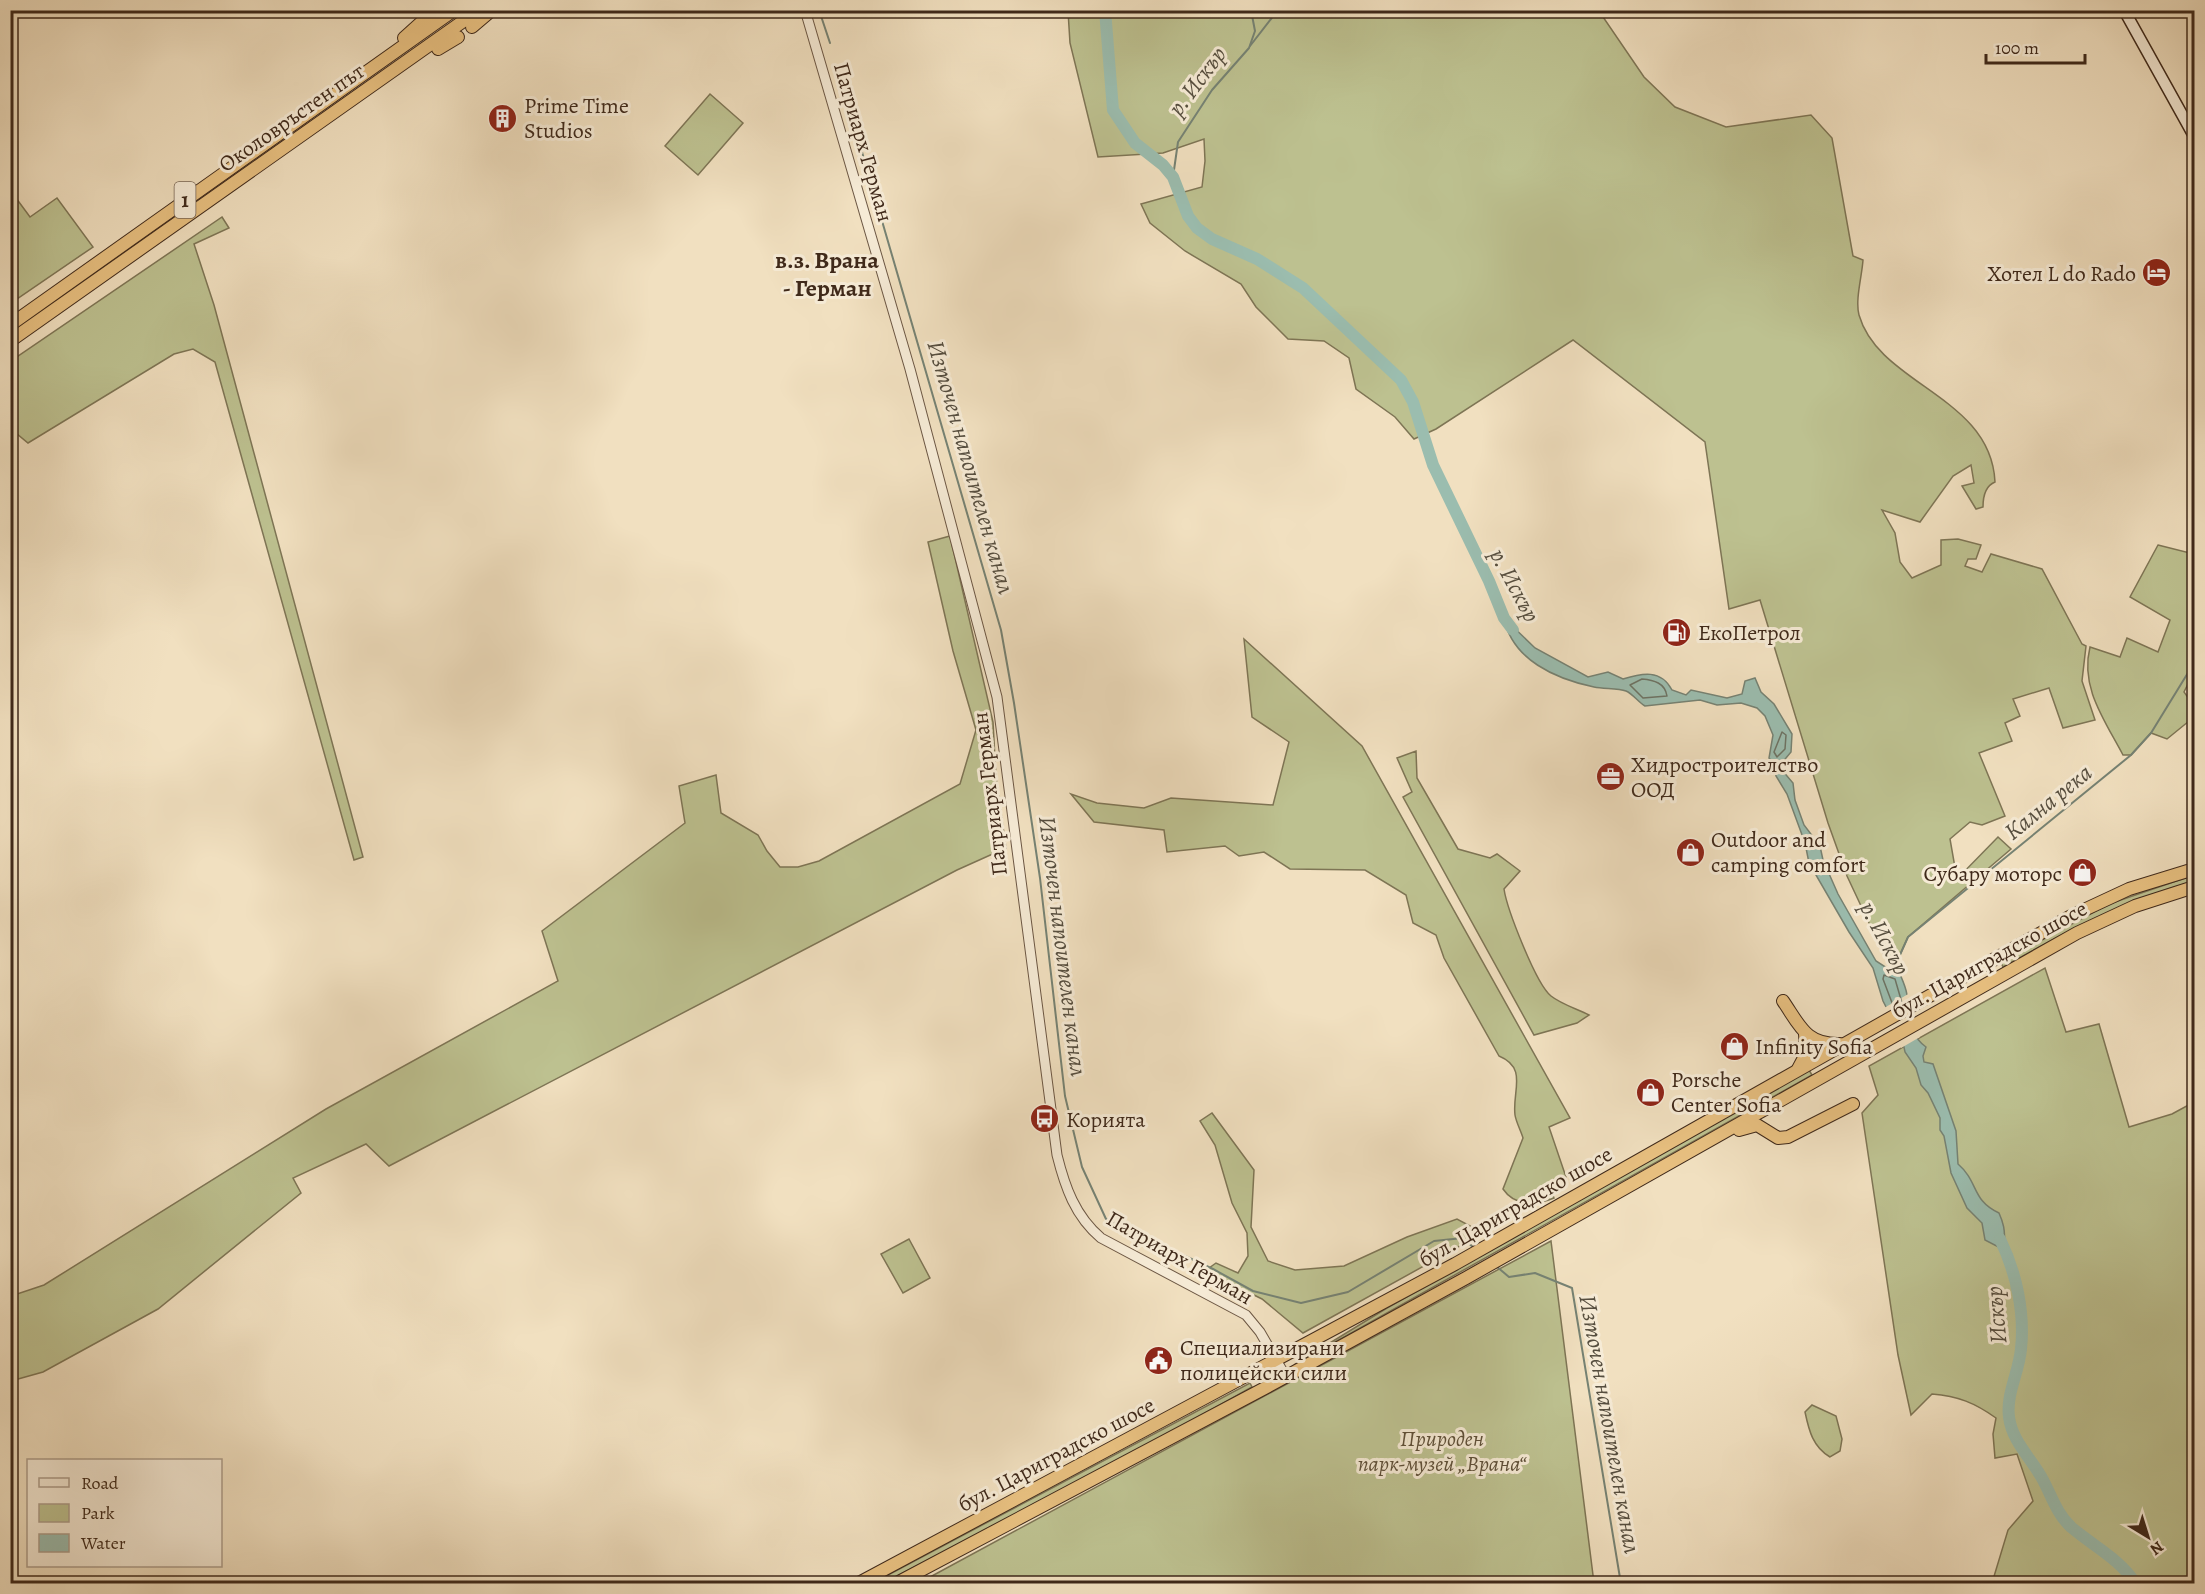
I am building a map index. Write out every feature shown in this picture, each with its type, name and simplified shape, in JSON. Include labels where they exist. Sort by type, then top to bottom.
[{"type":"highway","points":[[360,76],[435,10]]},
{"type":"highway","name":"Околовръстен път","points":[[10,325],[454,10]]},
{"type":"highway","name":"Околовръстен път","points":[[10,341],[479,10]]},
{"type":"highway","points":[[472,27],[492,10]]},
{"type":"highway","points":[[347,104],[458,37]]},
{"type":"highway","name":"бул. Цариградско шосе","points":[[856,1584],[1278,1361],[1455,1264],[1916,1003],[2102,901],[2164,876],[2194,868]]},
{"type":"highway","name":"бул. Цариградско шосе","points":[[895,1584],[1286,1377],[1467,1278],[2092,925],[2135,906],[2194,887]]},
{"type":"highway","points":[[1783,1001],[1805,1033],[1821,1044],[1844,1044]]},
{"type":"highway","points":[[1796,1071],[1806,1054],[1805,1033]]},
{"type":"highway","points":[[1768,1130],[1768,1121],[1772,1114],[1800,1090]]},
{"type":"highway","points":[[1705,1144],[1750,1126],[1768,1130],[1778,1138],[1788,1137],[1853,1104]]},
{"type":"main road","points":[[2124,10],[2194,136]]},
{"type":"street","name":"Патриарх Герман","points":[[806,10],[910,369],[997,697],[1037,1014],[1057,1155],[1064,1182],[1074,1206],[1090,1229],[1101,1238],[1246,1316],[1260,1332],[1286,1377]]},
{"type":"green space","points":[[1068,11],[1599,11],[1644,77],[1675,107],[1726,127],[1811,115],[1832,138],[1853,256],[1863,260],[1858,309],[1870,339],[1888,359],[1933,392],[1975,429],[1989,453],[1995,482],[1985,492],[1983,507],[1976,509],[1962,486],[1974,483],[1971,465],[1953,476],[1920,522],[1882,510],[1895,533],[1900,562],[1912,578],[1941,565],[1941,540],[1958,539],[1981,545],[1976,559],[1968,559],[1965,566],[1982,572],[1991,554],[2042,569],[2082,644],[2086,646],[2082,681],[2095,720],[2063,728],[2049,688],[2013,699],[2020,716],[2005,723],[2012,741],[1979,753],[2005,816],[1982,825],[1970,822],[1950,839],[1957,879],[1998,837],[2011,849],[1908,937],[1899,957],[1885,957],[1847,876],[1828,823],[1760,600],[1729,609],[1705,442],[1573,340],[1436,429],[1414,439],[1395,417],[1356,389],[1349,358],[1324,341],[1288,339],[1256,307],[1241,284],[1185,251],[1150,223],[1141,204],[1202,187],[1205,161],[1204,139],[1163,153],[1098,157],[1070,43]]},
{"type":"green space","points":[[710,94],[743,123],[698,175],[665,146]]},
{"type":"green space","points":[[16,198],[30,217],[57,198],[93,247],[11,303],[11,201]]},
{"type":"green space","points":[[222,217],[229,228],[194,244],[214,305],[363,857],[354,860],[215,362],[193,349],[174,354],[28,443],[16,433],[11,413],[11,361]]},
{"type":"green space","points":[[950,536],[993,722],[996,777],[1006,848],[957,870],[389,1166],[366,1144],[293,1178],[301,1193],[158,1309],[43,1372],[11,1381],[11,1296],[44,1285],[326,1109],[558,981],[542,931],[685,823],[679,786],[716,775],[721,813],[758,835],[780,867],[798,867],[819,861],[960,784],[976,730],[953,651],[928,542]]},
{"type":"green space","points":[[2158,545],[2194,554],[2194,672],[2184,692],[2194,706],[2194,717],[2167,739],[2151,733],[2131,755],[2123,755],[2102,716],[2091,689],[2088,676],[2090,647],[2120,657],[2127,638],[2158,652],[2170,620],[2130,597]]},
{"type":"green space","points":[[1244,639],[1362,746],[1570,1118],[1549,1127],[1566,1177],[1551,1190],[1554,1198],[1534,1203],[1520,1202],[1503,1189],[1523,1138],[1515,1115],[1516,1074],[1508,1061],[1499,1056],[1444,958],[1436,935],[1413,923],[1406,895],[1365,870],[1290,869],[1264,852],[1239,856],[1225,846],[1167,852],[1164,830],[1094,822],[1071,794],[1097,803],[1144,808],[1171,798],[1273,805],[1289,742],[1252,717]]},
{"type":"green space","points":[[1416,751],[1417,778],[1458,849],[1490,858],[1497,854],[1520,871],[1504,889],[1516,928],[1530,962],[1545,989],[1555,999],[1589,1015],[1577,1023],[1534,1035],[1403,797],[1412,792],[1397,758]]},
{"type":"green space","points":[[2194,875],[2194,881],[2096,918],[2003,967],[2001,962],[2109,904]]},
{"type":"green space","points":[[2045,968],[2066,1032],[2099,1024],[2129,1127],[2172,1114],[2194,1102],[2194,1583],[1992,1583],[2008,1530],[2033,1501],[2017,1454],[1995,1458],[1993,1434],[1996,1418],[1966,1401],[1932,1394],[1911,1415],[1898,1355],[1862,1113],[1878,1095],[1869,1066]]},
{"type":"green space","points":[[1809,1070],[1812,1075],[1294,1365],[1387,1308]]},
{"type":"green space","points":[[1212,1113],[1254,1170],[1251,1227],[1268,1261],[1295,1270],[1344,1266],[1407,1237],[1457,1219],[1474,1228],[1478,1236],[1303,1333],[1262,1299],[1205,1271],[1216,1263],[1238,1273],[1248,1256],[1247,1233],[1232,1203],[1215,1145],[1200,1121]]},
{"type":"green space","points":[[909,1239],[930,1278],[903,1293],[881,1254]]},
{"type":"green space","name":"Природен парк-музей „Врана“","points":[[1551,1241],[1594,1583],[919,1583]]},
{"type":"green space","points":[[1250,1383],[1252,1387],[1159,1439],[884,1583],[871,1584]]},
{"type":"green space","points":[[1812,1405],[1836,1416],[1842,1439],[1840,1451],[1830,1457],[1819,1448],[1810,1432],[1805,1412]]},
{"type":"water","points":[[1504,618],[1535,648],[1588,677],[1608,672],[1623,679],[1650,674],[1668,683],[1672,690],[1686,695],[1691,690],[1727,698],[1742,694],[1745,681],[1755,678],[1761,692],[1774,704],[1792,734],[1791,752],[1781,764],[1781,769],[1793,783],[1795,800],[1804,825],[1820,846],[1823,860],[1838,894],[1876,961],[1893,972],[1899,972],[1904,983],[1913,1030],[1926,1047],[1924,1062],[1933,1064],[1956,1131],[1958,1164],[1969,1177],[1979,1197],[1999,1213],[2004,1228],[2006,1251],[1985,1240],[1982,1223],[1967,1208],[1951,1173],[1944,1136],[1940,1130],[1940,1118],[1928,1093],[1921,1085],[1916,1068],[1905,1052],[1902,1038],[1883,1001],[1873,968],[1809,863],[1805,843],[1787,794],[1769,758],[1773,735],[1765,716],[1757,708],[1741,703],[1717,705],[1700,700],[1645,706],[1626,691],[1594,687],[1565,679],[1551,673],[1526,656],[1509,633]]},
{"type":"pier","points":[[1910,993],[1912,1020],[1920,1037],[1901,1048],[1884,1008]]},
{"type":"waterway","name":"Източен напоителен канал","points":[[819,10],[830,43]]},
{"type":"waterway","name":"р. Искър","points":[[1105,10],[1113,110],[1135,143],[1163,165],[1173,177],[1188,216],[1197,228],[1212,239],[1257,259],[1303,288],[1401,380],[1413,402],[1433,465],[1489,581],[1504,618],[1513,630]]},
{"type":"waterway","name":"р. Искър","points":[[1173,177],[1178,142],[1212,90],[1249,48],[1255,31],[1251,10]]},
{"type":"waterway","points":[[1250,46],[1278,10]]},
{"type":"waterway","name":"Източен напоителен канал","points":[[855,128],[1001,630],[1040,878],[1065,1096],[1082,1167],[1106,1219],[1213,1269],[1253,1291],[1301,1303],[1348,1292],[1434,1241],[1463,1238],[1475,1249]]},
{"type":"waterway","name":"Кална река","points":[[1899,973],[1899,957],[1908,937],[2131,755],[2151,733],[2194,663]]},
{"type":"waterway","name":"Искър","points":[[2000,1239],[2015,1279],[2022,1321],[2020,1358],[2009,1408],[2014,1434],[2039,1472],[2058,1511],[2066,1522],[2122,1567],[2136,1584]]},
{"type":"waterway","name":"Източен напоителен канал","points":[[1496,1266],[1509,1277],[1535,1273],[1572,1288],[1621,1584]]},
{"type":"place","name":"Prime Time Studios","points":[[503,118]]},
{"type":"place","name":"Хотел L do Rado","points":[[2157,273]]},
{"type":"place","name":"ЕкоПетрол","points":[[1677,632]]},
{"type":"place","name":"Хидростроителство ООД","points":[[1610,777]]},
{"type":"place","name":"Outdoor and camping comfort","points":[[1690,852]]},
{"type":"place","name":"Субару моторс","points":[[2083,873]]},
{"type":"place","name":"Infinity Sofia","points":[[1734,1046]]},
{"type":"place","name":"Porsche Center Sofia","points":[[1650,1092]]},
{"type":"place","name":"Корията","points":[[1045,1119]]},
{"type":"place","name":"Специализирани полицейски сили","points":[[1159,1360]]},
{"type":"district","name":"в.з. Врана - Герман","points":[[827,274]]}]
